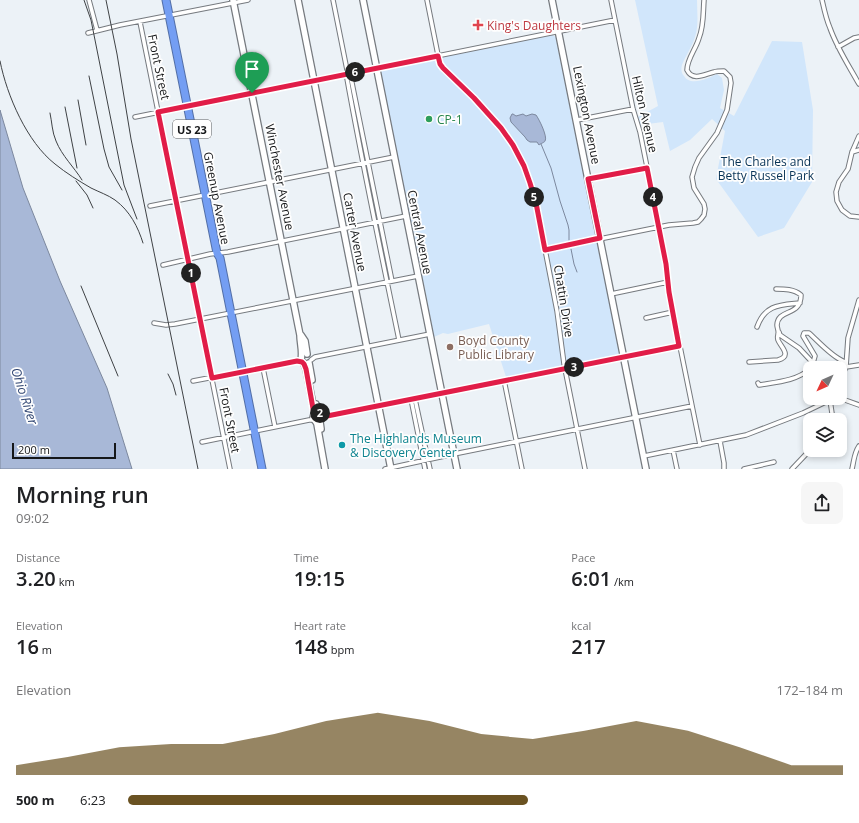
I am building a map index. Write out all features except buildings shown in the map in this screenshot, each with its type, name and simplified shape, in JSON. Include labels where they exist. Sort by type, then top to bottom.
[{"type":"highway","name":"Greenup Avenue","points":[[166,0],[171,15],[262,469]]},
{"type":"highway","name":"Greenup Avenue","points":[[170,0],[171,15]]},
{"type":"street","points":[[89,0],[97,30]]},
{"type":"street","points":[[88,33],[233,1],[248,0]]},
{"type":"street","name":"Carter Avenue","points":[[298,0],[379,406],[389,469]]},
{"type":"street","points":[[333,0],[392,281]]},
{"type":"street","name":"Central Avenue","points":[[363,0],[457,469]]},
{"type":"street","name":"Chattin Drive","points":[[427,0],[440,64],[470,93],[505,133],[517,152],[527,173],[533,192],[557,311],[561,350],[585,469]]},
{"type":"street","name":"Lexington Avenue","points":[[552,0],[646,469]]},
{"type":"street","name":"Hilton Avenue","points":[[611,0],[633,109],[640,132],[666,264],[679,346],[700,445]]},
{"type":"street","points":[[545,250],[669,225],[698,222],[704,215],[704,204],[694,188],[692,177],[693,172],[700,158],[717,133],[727,110],[731,83],[730,77],[724,71],[713,72],[701,77],[690,75],[687,70],[688,64],[701,34],[704,0]]},
{"type":"street","points":[[822,0],[830,29],[838,47],[859,84]]},
{"type":"street","name":"Winchester Avenue","points":[[233,1],[282,241],[300,335],[300,342],[306,359],[317,408],[325,469]]},
{"type":"street","points":[[135,117],[348,72],[438,56],[615,20]]},
{"type":"street","name":"Front Street","points":[[140,22],[230,469]]},
{"type":"street","points":[[838,47],[854,38],[859,37]]},
{"type":"street","points":[[348,72],[363,163],[399,340]]},
{"type":"street","points":[[576,120],[633,109]]},
{"type":"street","points":[[859,136],[852,152],[848,168],[836,192],[837,201],[842,210],[850,216],[859,217]]},
{"type":"street","points":[[852,152],[859,150]]},
{"type":"street","points":[[150,206],[394,157]]},
{"type":"street","points":[[588,179],[647,168]]},
{"type":"street","points":[[163,265],[188,259],[219,255],[406,216]]},
{"type":"street","points":[[154,323],[171,325],[418,276]]},
{"type":"street","points":[[611,294],[668,282]]},
{"type":"street","points":[[749,362],[778,360],[784,355],[785,350],[778,340],[778,320],[785,313],[796,308],[800,303],[801,295],[792,290],[776,289]]},
{"type":"street","points":[[846,361],[848,338],[859,300]]},
{"type":"street","points":[[757,327],[764,314],[773,307],[778,305],[800,303]]},
{"type":"street","points":[[646,318],[673,312]]},
{"type":"street","points":[[779,332],[799,348],[811,361]]},
{"type":"street","points":[[814,361],[815,356],[803,336],[804,333],[808,332],[819,343],[843,361]]},
{"type":"street","points":[[193,381],[430,334]]},
{"type":"street","points":[[202,442],[318,417],[442,394],[504,380],[679,346]]},
{"type":"street","points":[[847,366],[859,365]]},
{"type":"street","points":[[263,368],[275,427]]},
{"type":"street","points":[[758,382],[759,385],[803,375]]},
{"type":"street","points":[[504,380],[522,469]]},
{"type":"street","points":[[413,399],[430,469]]},
{"type":"street","points":[[413,399],[425,469]]},
{"type":"street","points":[[847,401],[859,405]]},
{"type":"street","points":[[644,456],[746,435],[820,405]]},
{"type":"street","points":[[389,469],[423,460],[692,406]]},
{"type":"street","name":"Winchester Avenue","points":[[318,417],[328,469]]},
{"type":"street","points":[[720,440],[724,469]]},
{"type":"street","points":[[852,469],[853,461],[859,446]]},
{"type":"street","points":[[674,450],[677,469]]},
{"type":"street","points":[[792,469],[803,457]]},
{"type":"street","points":[[744,469],[774,462]]},
{"type":"green space","name":"The Charles and Betty Russel Park","points":[[635,0],[697,0],[696,32],[681,69],[683,75],[691,81],[700,81],[717,74],[722,78],[724,90],[720,108],[734,116],[772,41],[802,42],[813,110],[812,182],[784,228],[758,237],[716,179],[725,131],[712,119],[690,140],[670,151],[663,122],[640,125],[638,117],[658,106]]},
{"type":"green space","points":[[552,35],[556,37],[558,41],[620,352],[615,356],[507,378],[489,324],[448,334],[443,333],[434,337],[380,73],[382,69]]},
{"type":"water","name":"Ohio River","points":[[0,110],[23,188],[60,281],[107,388],[132,469],[0,469]]},
{"type":"water","points":[[512,114],[516,116],[523,114],[526,116],[532,114],[536,115],[544,132],[546,139],[545,141],[539,145],[537,142],[530,142],[527,140],[511,122],[510,118]]},
{"type":"waterway","points":[[541,144],[551,168],[568,225],[569,240]]},
{"type":"waterway","points":[[571,249],[577,272]]},
{"type":"railway","points":[[84,0],[91,20],[124,185],[137,219]]},
{"type":"railway","points":[[106,0],[117,54],[131,139],[198,469]]},
{"type":"railway","points":[[0,61],[3,75],[13,103],[27,131],[36,144],[45,155],[64,171],[120,204],[133,220],[143,243]]},
{"type":"railway","points":[[89,76],[109,167],[122,190]]},
{"type":"railway","points":[[78,100],[86,145]]},
{"type":"railway","points":[[65,107],[77,168]]},
{"type":"railway","points":[[50,113],[56,141],[65,157],[82,180]]},
{"type":"railway","points":[[76,181],[87,195],[93,208]]},
{"type":"railway","points":[[81,286],[118,376]]},
{"type":"railway","points":[[168,374],[176,395]]},
{"type":"place","name":"King's Daughters","points":[[478,25]]},
{"type":"place","name":"CP-1","points":[[429,119]]},
{"type":"place","name":"Boyd County Public Library","points":[[450,347]]},
{"type":"place","name":"The Highlands Museum & Discovery Center","points":[[342,445]]},
{"type":"route","points":[[438,56],[440,64],[445,71],[466,89],[493,118],[517,152],[527,173],[533,192],[545,250],[600,238],[588,179],[647,168],[666,264],[669,292],[679,346],[327,416],[321,415],[317,412],[314,414],[306,369],[302,362],[297,361],[212,378],[158,112],[252,93],[346,73],[438,56]]}]
